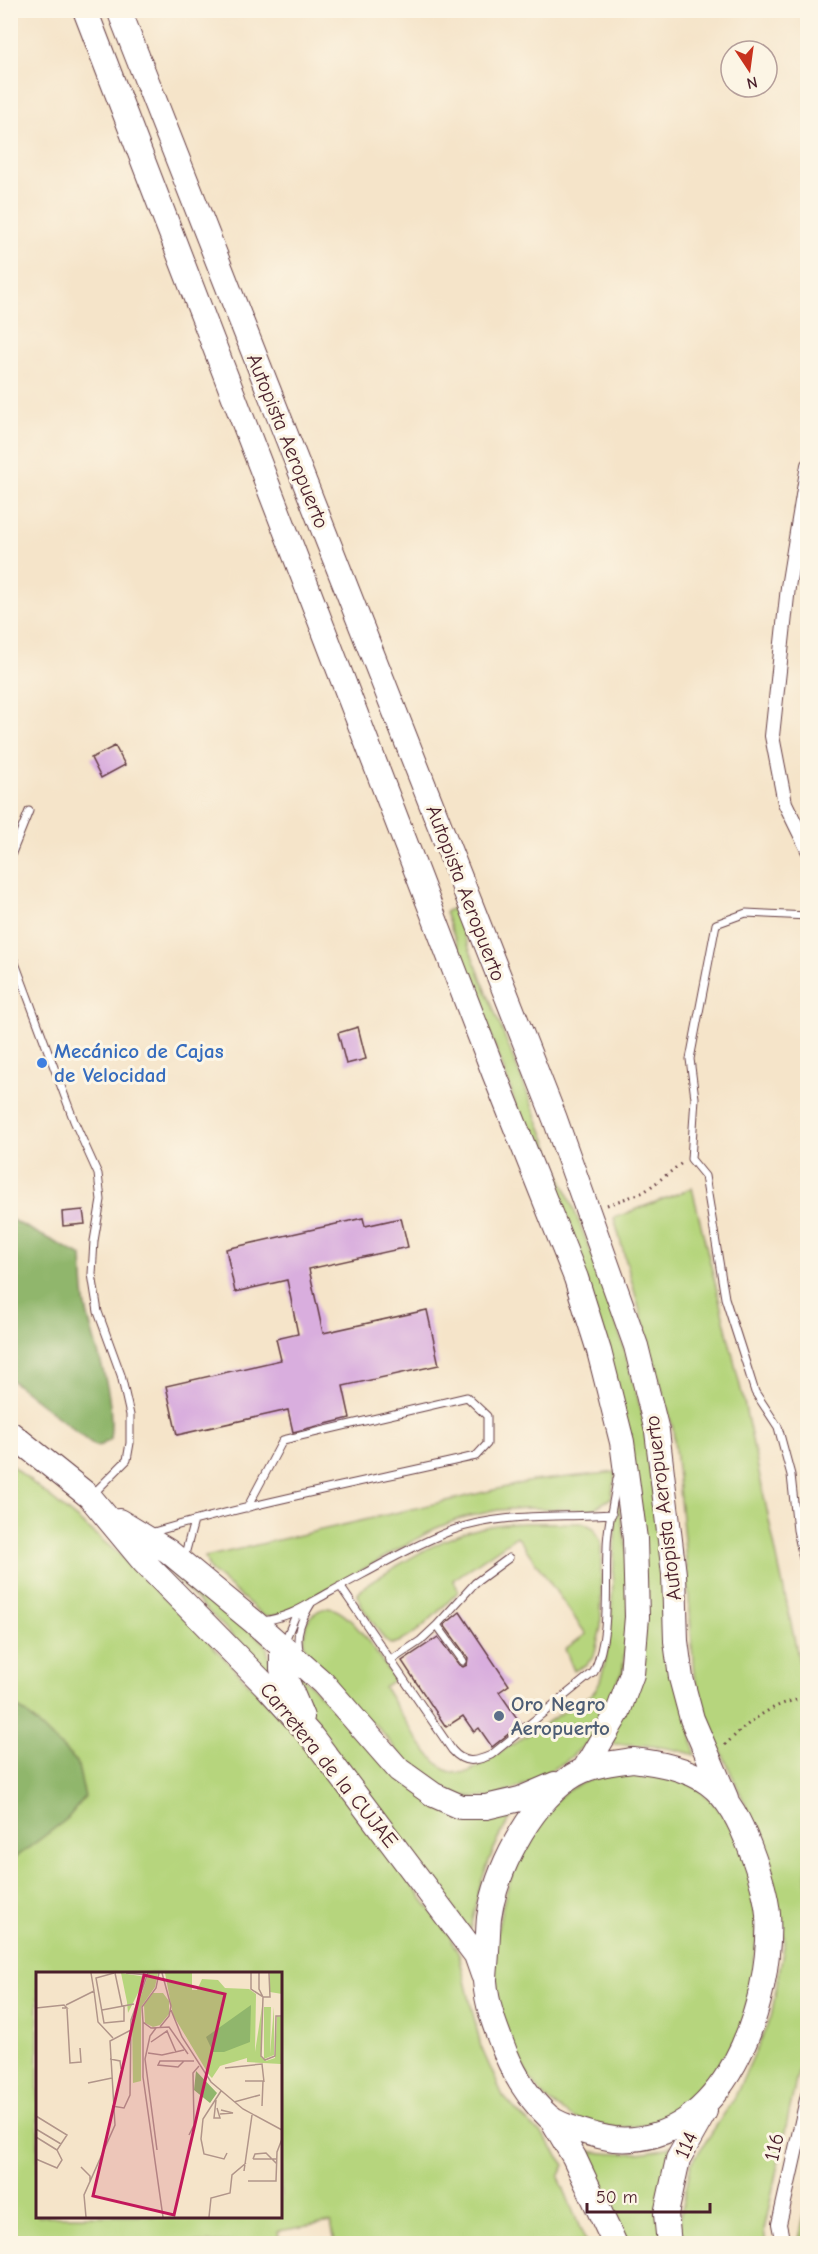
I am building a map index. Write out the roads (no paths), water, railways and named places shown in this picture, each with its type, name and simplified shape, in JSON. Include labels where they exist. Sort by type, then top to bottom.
[{"type":"highway","name":"Autopista Aeropuerto","points":[[85,10],[494,1073],[576,1278],[599,1351],[622,1442],[635,1539],[637,1617],[632,1674],[618,1712],[576,1774]]},
{"type":"highway","name":"Autopista Aeropuerto","points":[[119,10],[550,1108],[636,1346],[657,1431],[674,1574],[676,1641],[681,1678],[692,1719],[709,1761],[745,1834],[759,1872],[768,1911],[765,1978],[756,2014],[744,2045],[719,2089]]},
{"type":"highway","name":"Carretera de la CUJAE","points":[[10,1433],[97,1504],[142,1536],[168,1551],[254,1622],[323,1683],[399,1770],[434,1795],[461,1807],[486,1807],[520,1799],[605,1764],[633,1760],[658,1763],[687,1772],[708,1783],[726,1798]]},
{"type":"highway","name":"Carretera de la CUJAE","points":[[97,1504],[144,1562],[267,1687],[312,1737],[476,1955],[485,1980]]},
{"type":"highway","points":[[282,1648],[282,1669],[312,1737]]},
{"type":"highway","points":[[576,1774],[543,1801],[522,1830],[504,1867],[489,1916],[485,1980],[492,2019],[517,2079],[550,2118],[574,2157],[615,2244]]},
{"type":"highway","points":[[550,2118],[590,2134],[615,2139],[651,2136],[684,2121],[719,2089]]},
{"type":"highway","name":"114","points":[[669,2244],[666,2214],[678,2159],[695,2125],[719,2089]]},
{"type":"street","points":[[807,465],[788,587],[772,736],[784,803],[807,850]]},
{"type":"street","name":"116","points":[[783,2244],[779,2224],[807,2095]]},
{"type":"lane","points":[[10,862],[29,811]]},
{"type":"lane","points":[[807,916],[746,913],[716,924],[690,1059],[695,1098],[691,1159],[705,1176],[725,1298],[755,1392],[777,1427],[791,1475],[797,1530],[807,1581]]},
{"type":"lane","points":[[10,944],[74,1121],[98,1174],[101,1200],[94,1241],[92,1274],[98,1312],[121,1375],[130,1415],[130,1443],[127,1460],[97,1504]]},
{"type":"lane","points":[[340,1586],[456,1755],[463,1760],[471,1761],[491,1755],[594,1672],[603,1653],[607,1596],[607,1546],[619,1468],[609,1392]]},
{"type":"lane","points":[[142,1536],[247,1508],[476,1456],[487,1444],[487,1416],[467,1397],[283,1440],[247,1508]]},
{"type":"lane","points":[[254,1622],[279,1619],[452,1531],[475,1524],[500,1519],[612,1514]]},
{"type":"lane","points":[[182,1563],[194,1521]]},
{"type":"lane","points":[[390,1661],[420,1641],[475,1583],[509,1558]]},
{"type":"lane","points":[[282,1648],[295,1617],[312,1601]]},
{"type":"lane","points":[[305,1666],[297,1644],[298,1633],[312,1601]]},
{"type":"lane","points":[[437,1625],[463,1661]]},
{"type":"place","name":"Mecánico de Cajas de Velocidad","points":[[42,1063]]},
{"type":"place","name":"Oro Negro Aeropuerto","points":[[499,1716]]}]
